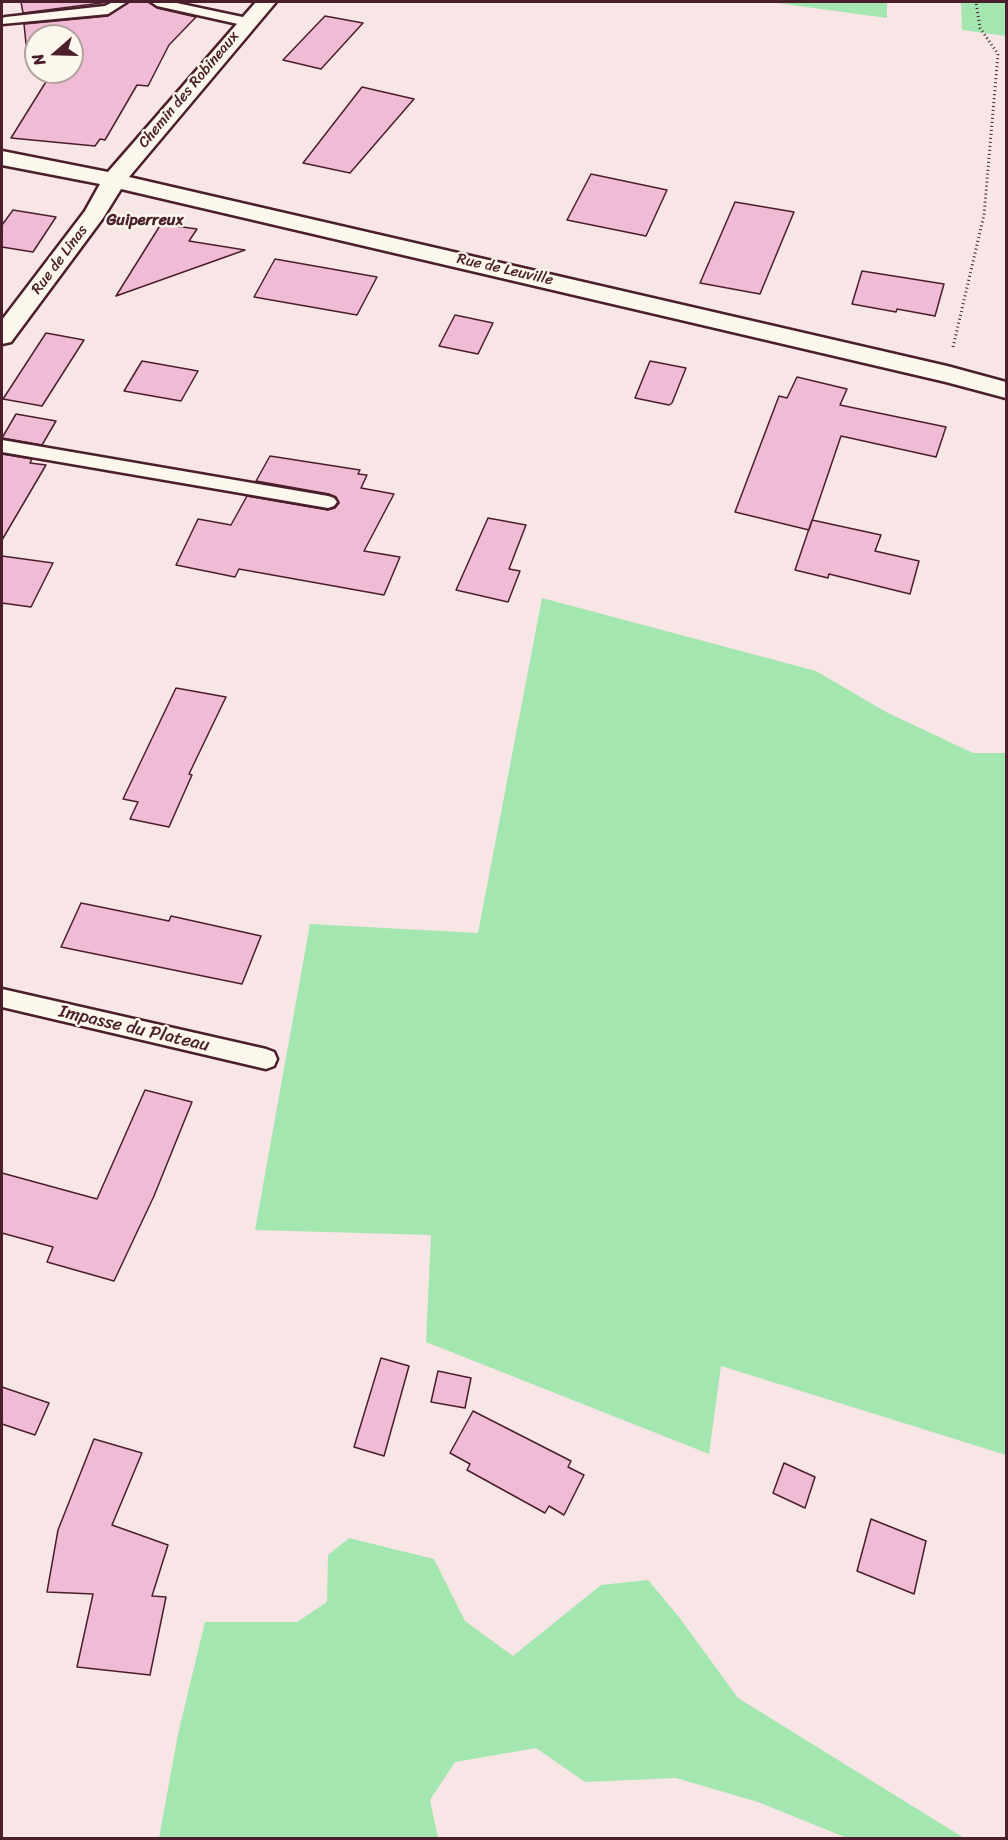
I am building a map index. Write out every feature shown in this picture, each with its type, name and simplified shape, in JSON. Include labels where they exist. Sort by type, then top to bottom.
[{"type":"street","name":"Chemin des Robineaux","points":[[114,180],[266,2]]},
{"type":"street","name":"Rue de Leuville","points":[[2,158],[114,180],[947,374],[1006,390]]},
{"type":"street","name":"Rue de Linas","points":[[2,336],[95,213],[114,180]]},
{"type":"lane","points":[[6,21],[108,10],[121,2]]},
{"type":"lane","points":[[157,2],[247,22]]},
{"type":"lane","points":[[2,446],[328,502]]},
{"type":"lane","name":"Impasse du Plateau","points":[[2,998],[266,1059]]},
{"type":"path","points":[[947,374],[984,215],[998,54],[980,28],[976,2]]},
{"type":"green space","points":[[769,2],[887,2],[887,18]]},
{"type":"green space","points":[[961,2],[1006,2],[1006,36],[962,30]]},
{"type":"green space","points":[[542,598],[816,671],[886,712],[973,753],[1006,753],[1006,1455],[721,1366],[709,1454],[426,1342],[431,1235],[255,1230],[310,924],[478,933]]},
{"type":"green space","points":[[349,1538],[434,1559],[465,1621],[513,1656],[601,1585],[648,1580],[679,1617],[738,1698],[964,1838],[847,1838],[758,1802],[676,1778],[585,1782],[536,1748],[455,1762],[430,1800],[438,1838],[159,1838],[178,1734],[205,1622],[297,1622],[327,1602],[328,1555]]},
{"type":"building","points":[[21,2],[109,2],[23,13]]},
{"type":"building","points":[[129,2],[149,2],[157,8],[196,17],[169,45],[148,86],[137,85],[105,140],[100,139],[95,146],[11,138],[45,84],[84,84],[84,24],[24,24],[108,16]]},
{"type":"building","points":[[325,16],[363,23],[321,69],[283,60]]},
{"type":"building","points":[[362,87],[414,99],[350,173],[303,163]]},
{"type":"building","points":[[591,174],[667,190],[646,236],[567,220]]},
{"type":"building","points":[[735,202],[794,212],[760,294],[700,283]]},
{"type":"building","points":[[13,210],[56,217],[33,252],[2,247],[2,225]]},
{"type":"building","points":[[161,224],[197,229],[189,241],[245,250],[116,296]]},
{"type":"building","points":[[275,259],[377,277],[357,315],[254,297]]},
{"type":"building","points":[[862,271],[944,284],[935,316],[852,304]]},
{"type":"building","points":[[455,315],[493,323],[478,354],[439,346]]},
{"type":"building","points":[[46,333],[84,340],[42,406],[3,399]]},
{"type":"building","points":[[142,361],[198,371],[181,401],[124,391]]},
{"type":"building","points":[[650,361],[686,368],[672,403],[669,405],[635,398]]},
{"type":"building","points":[[797,377],[847,389],[840,405],[946,427],[936,457],[841,436],[809,530],[735,512],[779,396],[787,398]]},
{"type":"building","points":[[16,414],[56,421],[42,445],[2,438]]},
{"type":"building","points":[[2,454],[32,459],[30,463],[46,465],[2,540]]},
{"type":"building","points":[[270,456],[360,470],[358,474],[367,475],[361,488],[394,494],[364,551],[400,557],[384,595],[239,569],[235,577],[176,565],[198,519],[231,525],[247,496],[328,510],[335,508],[339,503],[336,497],[329,494],[256,481]]},
{"type":"building","points":[[488,518],[526,525],[509,569],[520,571],[508,602],[456,590]]},
{"type":"building","points":[[812,520],[881,535],[875,551],[919,561],[910,594],[829,574],[828,578],[795,570]]},
{"type":"building","points":[[2,556],[53,563],[31,607],[2,603]]},
{"type":"building","points":[[176,688],[226,697],[189,774],[192,775],[169,827],[130,819],[138,802],[123,799]]},
{"type":"building","points":[[81,903],[169,921],[171,916],[261,936],[242,984],[61,947]]},
{"type":"building","points":[[145,1090],[192,1102],[154,1196],[114,1281],[47,1262],[53,1247],[2,1233],[2,1173],[97,1199]]},
{"type":"building","points":[[381,1358],[409,1366],[384,1456],[354,1447]]},
{"type":"building","points":[[438,1371],[471,1378],[465,1408],[431,1402]]},
{"type":"building","points":[[2,1387],[49,1403],[35,1435],[2,1424]]},
{"type":"building","points":[[473,1411],[571,1461],[568,1467],[584,1475],[564,1515],[549,1506],[545,1513],[467,1470],[470,1464],[450,1453]]},
{"type":"building","points":[[94,1439],[142,1453],[112,1525],[168,1545],[152,1596],[166,1597],[150,1675],[77,1667],[93,1594],[47,1592],[58,1530]]},
{"type":"building","points":[[784,1463],[815,1477],[805,1508],[773,1493]]},
{"type":"building","points":[[871,1519],[926,1541],[914,1594],[857,1571]]},
{"type":"district","name":"Guiperreux","points":[[145,221]]}]
